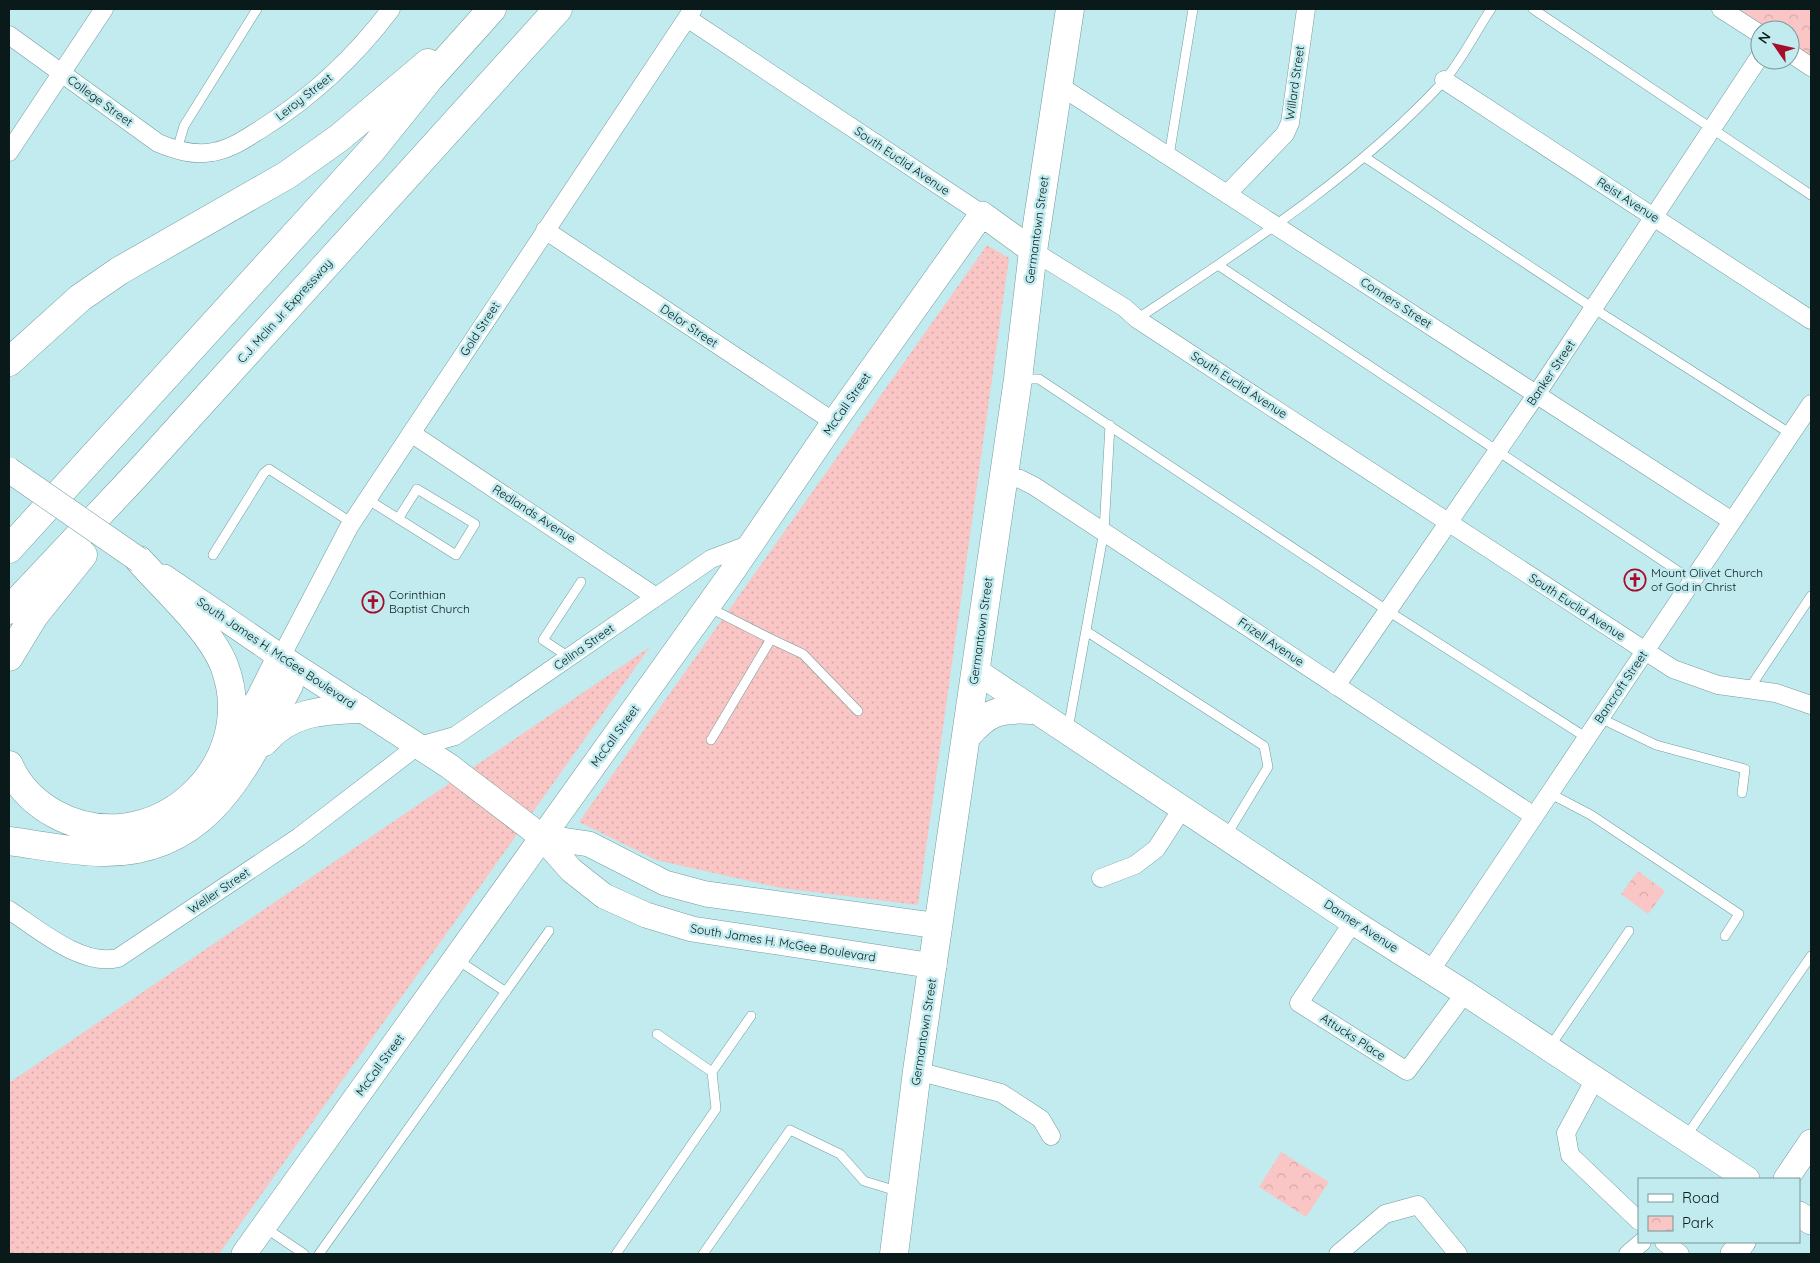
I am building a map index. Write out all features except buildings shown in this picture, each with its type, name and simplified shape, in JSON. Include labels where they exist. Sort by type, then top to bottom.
[{"type":"main road","points":[[9,549],[372,150],[473,29],[492,9]]},
{"type":"main road","name":"C.J. Mclin Jr. Expressway","points":[[9,610],[149,460],[558,9]]},
{"type":"main road","name":"Germantown Street","points":[[894,1254],[917,1070],[934,966],[1018,379],[1033,251],[1060,86],[1070,9]]},
{"type":"main road","points":[[11,361],[80,298],[106,280],[287,174],[339,138],[406,80],[473,29]]},
{"type":"main road","points":[[9,657],[34,616],[90,548],[133,487],[149,460]]},
{"type":"main road","points":[[139,560],[213,644],[224,665],[230,687],[231,718],[226,744],[216,766]]},
{"type":"main road","points":[[9,841],[71,850],[104,852],[154,845],[173,838],[195,824],[215,808],[228,792],[250,758],[289,685],[281,657]]},
{"type":"main road","points":[[9,765],[22,786],[48,810],[64,818],[98,828],[140,825],[173,812],[202,786],[216,766],[260,699],[281,657]]},
{"type":"main road","points":[[250,758],[272,732],[299,716],[319,711],[359,709]]},
{"type":"main road","points":[[966,736],[979,722],[991,714],[1013,709],[1031,710]]},
{"type":"street","points":[[9,152],[104,9]]},
{"type":"street","name":"Leroy Street","points":[[196,153],[232,147],[276,120],[345,64],[390,9]]},
{"type":"street","name":"Willard Street","points":[[1228,193],[1285,134],[1290,123],[1306,9]]},
{"type":"street","points":[[1721,9],[1750,28]]},
{"type":"street","name":"South Euclid Avenue","points":[[690,13],[1033,251],[1125,308],[1137,319],[1645,652],[1673,669],[1694,678],[1718,685],[1776,693],[1811,706]]},
{"type":"street","name":"Gold Street","points":[[281,657],[352,523],[367,499],[690,13]]},
{"type":"street","name":"College Street","points":[[9,35],[158,143],[176,150],[196,153]]},
{"type":"street","points":[[1800,60],[1811,67]]},
{"type":"street","name":"Banker Street","points":[[1336,686],[1497,453],[1751,70]]},
{"type":"street","name":"Reist Avenue","points":[[1444,80],[1811,320]]},
{"type":"street","name":"Conners Street","points":[[1060,86],[1732,521]]},
{"type":"street","name":"McCall Street","points":[[244,1254],[708,607],[834,422],[982,214]]},
{"type":"street","name":"Delor Street","points":[[545,230],[834,422]]},
{"type":"street","name":"Bancroft Street","points":[[1432,970],[1811,404]]},
{"type":"street","name":"Redlands Avenue","points":[[411,433],[656,597]]},
{"type":"street","name":"South James H. McGee Boulevard","points":[[9,470],[281,657],[416,747],[449,766],[542,837],[571,870],[604,896],[646,915],[692,929],[934,966]]},
{"type":"street","name":"Frizell Avenue","points":[[1004,477],[1020,479],[1034,486],[1534,816]]},
{"type":"street","name":"Celina Street","points":[[416,747],[455,736],[711,559],[728,551],[752,544]]},
{"type":"street","name":"Danner Avenue","points":[[976,671],[1031,710],[1226,836],[1353,922],[1432,970],[1745,1178]]},
{"type":"street","name":"Weller Street","points":[[9,910],[83,956],[102,961],[118,958],[299,837],[416,747]]},
{"type":"street","points":[[1101,878],[1135,865],[1156,849],[1182,809]]},
{"type":"street","name":"South James H. McGee Boulevard","points":[[542,837],[589,844],[665,883],[706,894],[939,926]]},
{"type":"street","name":"Attucks Place","points":[[1353,922],[1299,1003],[1407,1071],[1465,993]]},
{"type":"street","points":[[917,1070],[1000,1093],[1041,1120],[1051,1136]]},
{"type":"street","points":[[1595,1079],[1566,1133],[1570,1155],[1638,1220]]},
{"type":"street","points":[[1787,1178],[1811,1142]]},
{"type":"street","points":[[1338,1254],[1385,1214],[1418,1205],[1458,1254]]},
{"type":"street","points":[[1800,1215],[1811,1222]]},
{"type":"street","points":[[1628,1254],[1641,1243]]},
{"type":"street","points":[[1665,1243],[1680,1254]]},
{"type":"street","points":[[1733,1254],[1742,1243]]},
{"type":"lane","points":[[176,150],[184,126],[257,9]]},
{"type":"lane","points":[[1169,156],[1193,9]]},
{"type":"lane","points":[[1137,319],[1278,226],[1366,158],[1444,80],[1491,9]]},
{"type":"lane","points":[[1532,9],[1811,195]]},
{"type":"lane","points":[[1366,158],[1593,308],[1791,434]]},
{"type":"lane","points":[[1218,266],[1692,581]]},
{"type":"lane","points":[[1018,379],[1039,378],[1388,611],[1587,738]]},
{"type":"lane","points":[[1068,733],[1104,531],[1110,425]]},
{"type":"lane","points":[[213,555],[269,468],[352,523]]},
{"type":"lane","points":[[367,499],[398,519],[456,555],[475,524],[417,489],[398,519]]},
{"type":"lane","points":[[569,657],[543,640],[581,582]]},
{"type":"lane","points":[[1749,689],[1811,596]]},
{"type":"lane","points":[[708,607],[802,654],[858,711]]},
{"type":"lane","points":[[1086,631],[1264,746],[1268,767],[1226,836]]},
{"type":"lane","points":[[711,740],[771,639]]},
{"type":"lane","points":[[1600,718],[1656,745],[1745,769],[1742,793]]},
{"type":"lane","points":[[1549,793],[1591,815],[1739,914],[1725,936]]},
{"type":"lane","points":[[319,1254],[549,931]]},
{"type":"lane","points":[[1549,1048],[1629,931]]},
{"type":"lane","points":[[1685,1138],[1811,956]]},
{"type":"lane","points":[[456,959],[506,992]]},
{"type":"lane","points":[[616,1254],[716,1109],[712,1072],[751,1016]]},
{"type":"lane","points":[[657,1034],[712,1072]]},
{"type":"lane","points":[[702,1254],[790,1130],[840,1154],[864,1181],[902,1193]]},
{"type":"lane","points":[[264,1227],[304,1254]]},
{"type":"green space","points":[[1721,9],[1811,9],[1811,67],[1800,60],[1800,20],[1750,20],[1750,25]]},
{"type":"green space","points":[[987,245],[1009,258],[918,905],[781,888],[656,860],[579,822]]},
{"type":"green space","points":[[650,647],[219,1254],[9,1254],[9,1083]]},
{"type":"green space","points":[[1638,871],[1665,891],[1648,914],[1621,894]]},
{"type":"green space","points":[[1281,1152],[1329,1182],[1306,1217],[1259,1187]]},
{"type":"place","name":"Mount Olivet Church of God in Christ","points":[[1635,580]]},
{"type":"place","name":"Corinthian Baptist Church","points":[[373,602]]}]
